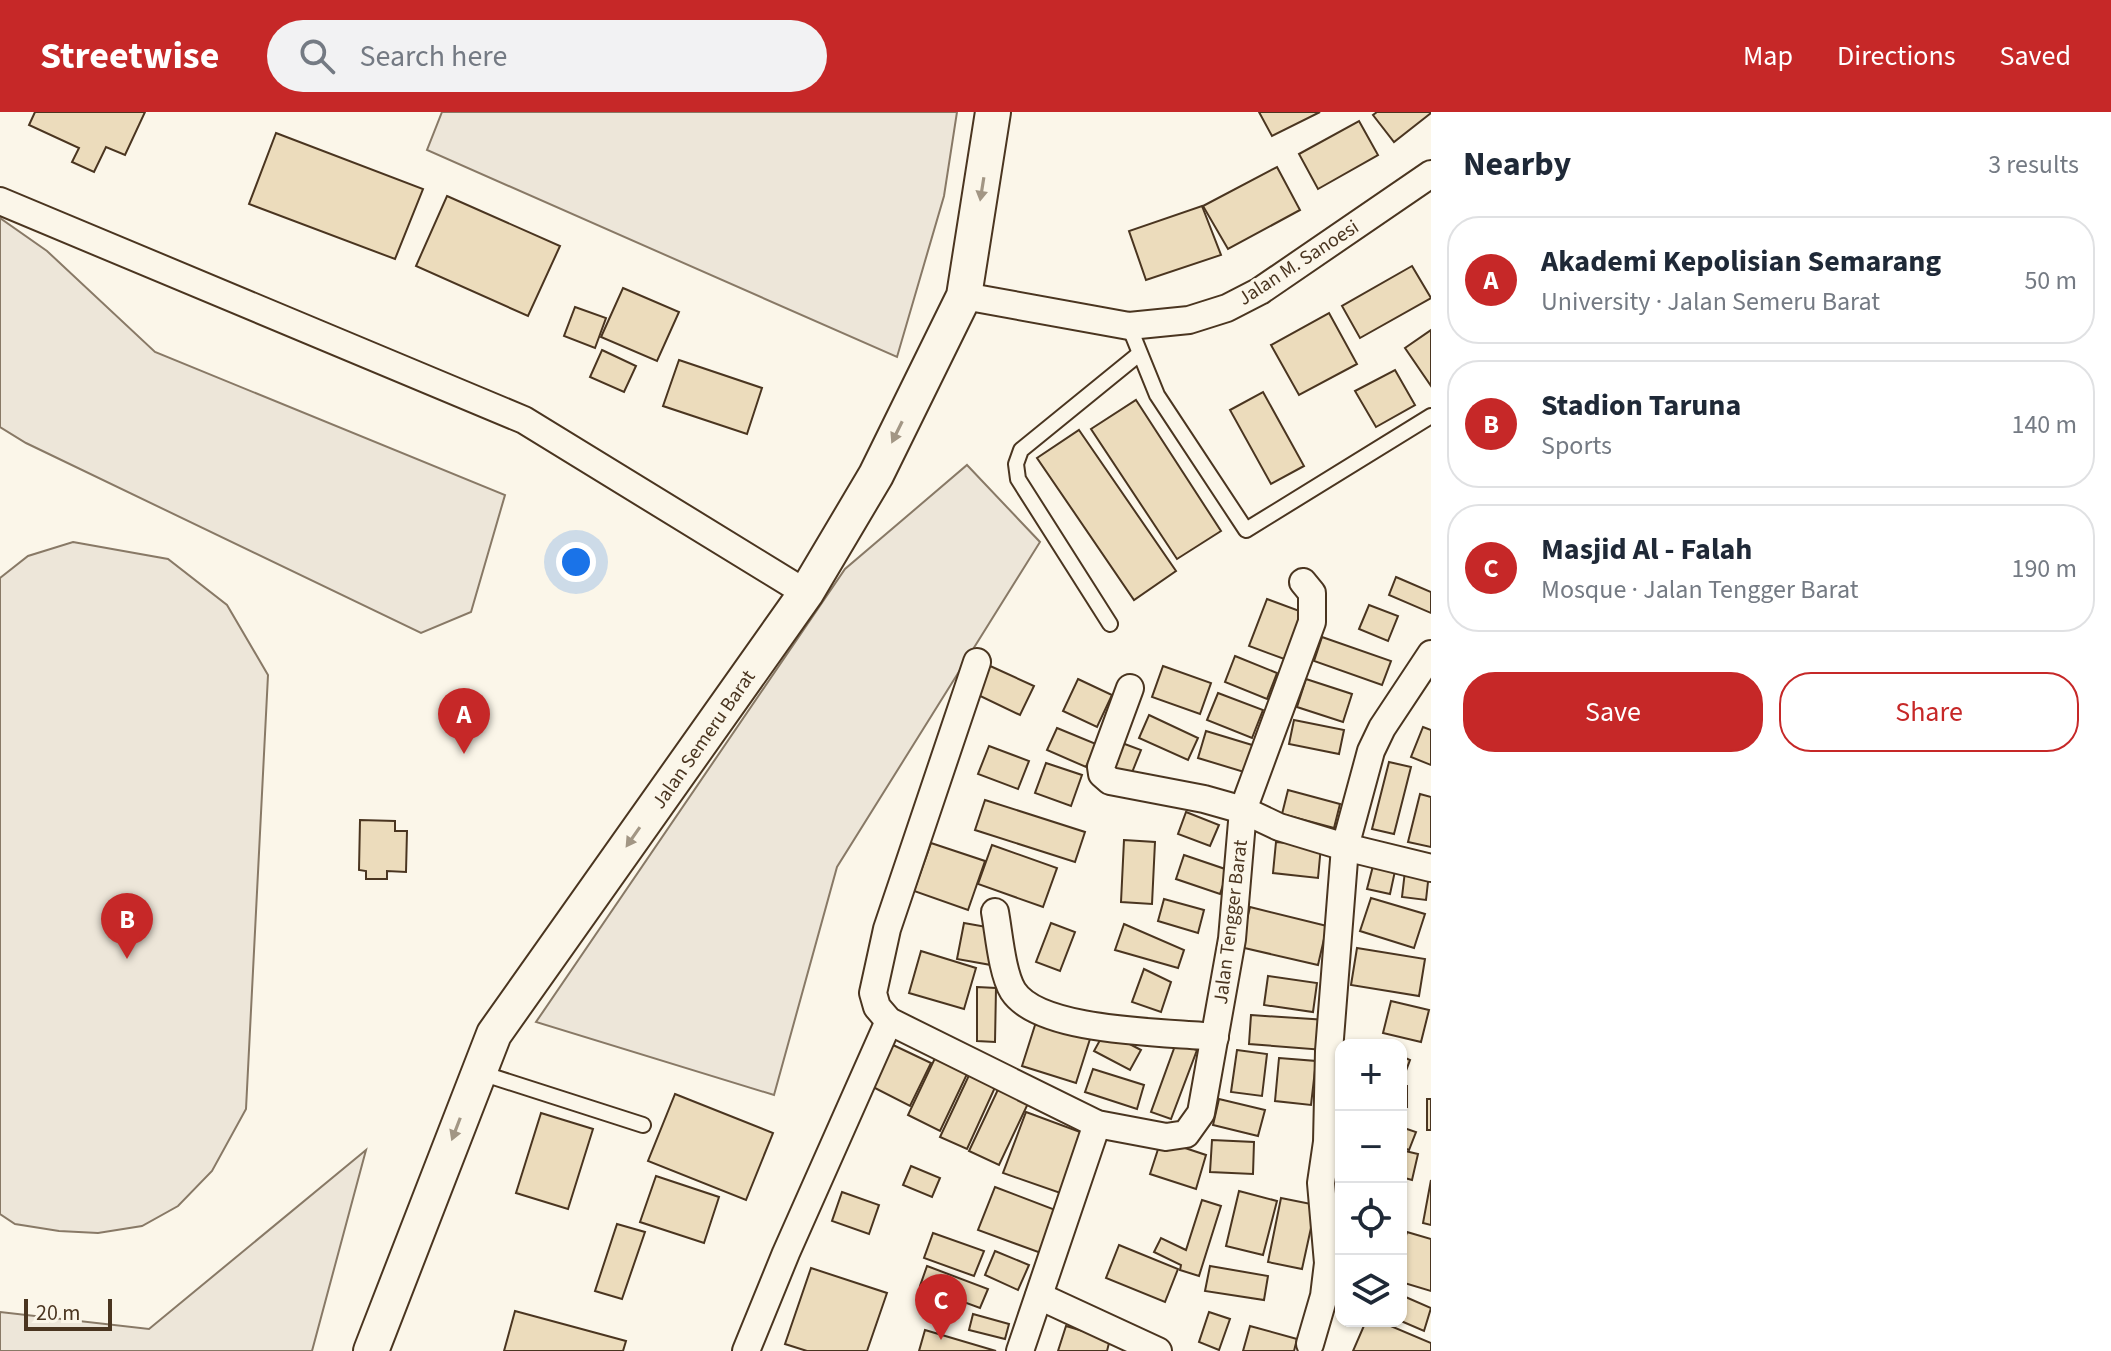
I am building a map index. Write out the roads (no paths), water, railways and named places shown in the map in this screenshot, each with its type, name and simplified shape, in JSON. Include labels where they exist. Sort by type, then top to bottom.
[{"type":"street","name":"Jalan Semeru Barat","points":[[371,1351],[494,1034],[806,593],[876,475],[964,296],[993,112]]},
{"type":"street","name":"Jalan M. Sanoesi","points":[[964,296],[1129,326],[1189,320],[1227,308],[1260,291],[1431,174]]},
{"type":"street","points":[[0,201],[524,420],[806,593]]},
{"type":"street","points":[[1130,688],[1101,767],[1102,774],[1110,781],[1204,799],[1243,810],[1312,622],[1312,593],[1303,582]]},
{"type":"street","points":[[1310,1344],[1324,1296],[1328,1263],[1321,1183],[1327,1142],[1329,1051],[1345,847],[1371,751],[1382,728],[1431,654]]},
{"type":"street","points":[[746,1351],[889,1021],[877,1007],[873,993],[887,929],[977,662]]},
{"type":"street","name":"Jalan Tengger Barat","points":[[889,1021],[1097,1124],[1166,1137],[1186,1134],[1201,1113],[1215,1037],[1232,939],[1243,810],[1279,827],[1431,868]]},
{"type":"street","points":[[995,912],[1007,977],[1013,992],[1033,1009],[1073,1023],[1215,1037]]},
{"type":"street","points":[[1020,1351],[1097,1124]]},
{"type":"street","points":[[1039,1296],[1158,1351]]},
{"type":"lane","points":[[1129,326],[1157,395],[1246,530],[1431,416]]},
{"type":"lane","points":[[1110,624],[1018,479],[1016,464],[1021,450],[1139,354]]},
{"type":"lane","points":[[478,1071],[643,1125]]},
{"type":"place","name":"Akademi Kepolisian Semarang","points":[[464,754]]},
{"type":"place","name":"Stadion Taruna","points":[[127,959]]},
{"type":"place","name":"Masjid Al - Falah","points":[[941,1340]]}]
